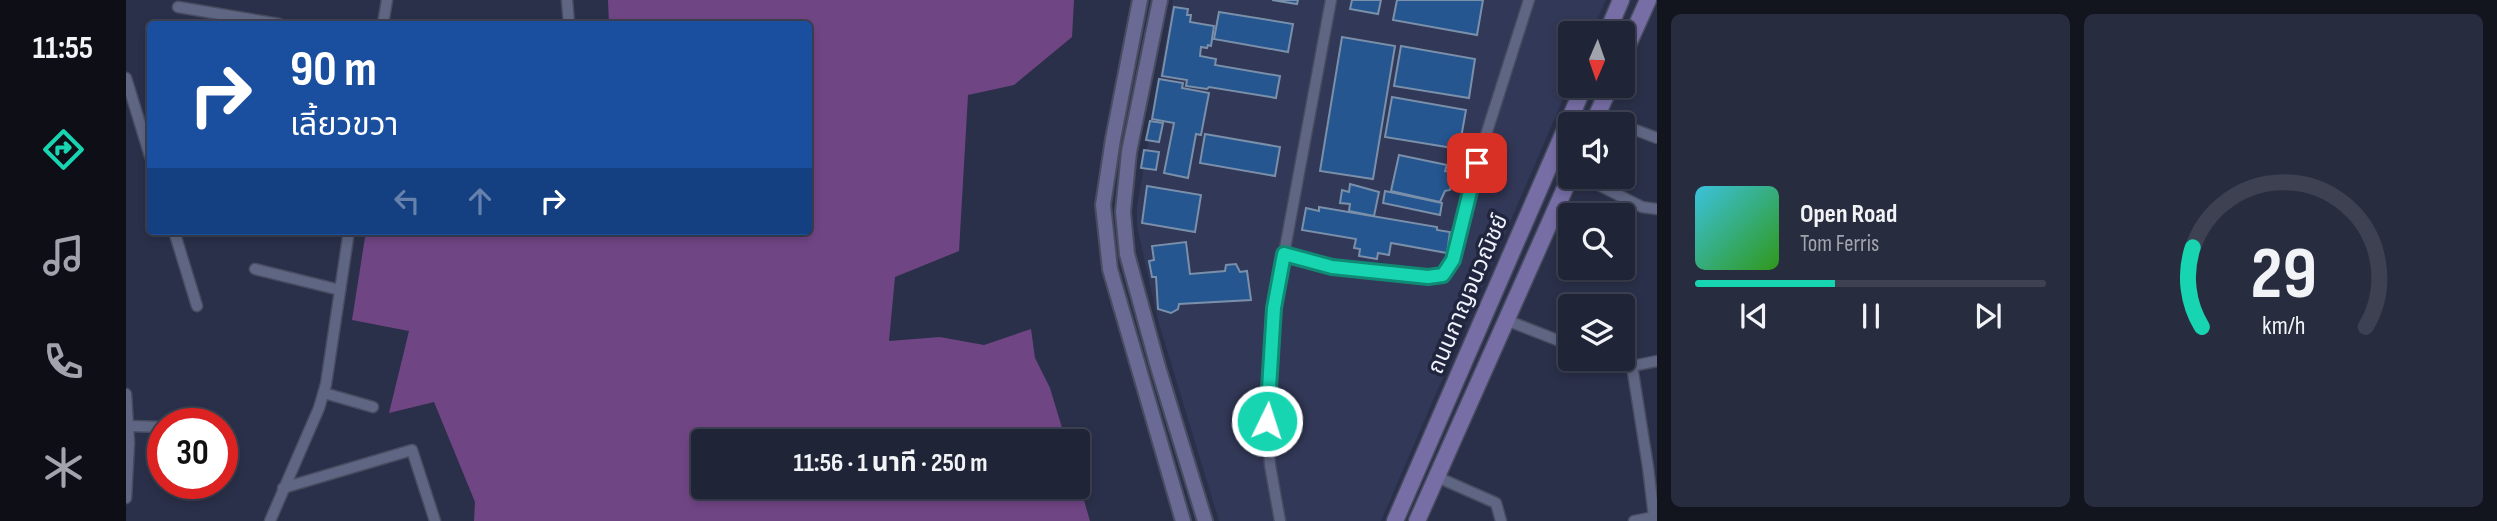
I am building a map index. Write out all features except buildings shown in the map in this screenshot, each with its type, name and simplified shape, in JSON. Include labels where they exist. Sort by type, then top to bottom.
[{"type":"main road","points":[[1140,0],[1103,205],[1110,269],[1183,521]]},
{"type":"main road","points":[[1160,0],[1129,152],[1123,212],[1127,254],[1205,521]]},
{"type":"main road","points":[[1612,21],[1621,0]]},
{"type":"main road","points":[[1635,29],[1648,0]]},
{"type":"main road","name":"ถนนกาญจนวณิชย์","points":[[1395,521],[1579,98]]},
{"type":"main road","name":"ถนนกาญจนวณิชย์","points":[[1417,521],[1565,189]]},
{"type":"street","points":[[384,21],[387,0]]},
{"type":"street","points":[[568,0],[569,21]]},
{"type":"street","points":[[1280,521],[1270,465],[1267,421],[1274,308],[1331,0]]},
{"type":"street","points":[[1284,254],[1332,267],[1428,277],[1443,275],[1453,260],[1477,163],[1529,0]]},
{"type":"street","points":[[178,7],[261,21]]},
{"type":"street","points":[[126,78],[147,146]]},
{"type":"street","points":[[1635,130],[1657,138]]},
{"type":"street","points":[[1607,189],[1642,207],[1657,209]]},
{"type":"street","points":[[175,235],[197,306]]},
{"type":"street","points":[[270,521],[324,393],[348,235]]},
{"type":"street","points":[[255,269],[340,290]]},
{"type":"street","points":[[1506,320],[1558,340]]},
{"type":"street","points":[[1635,365],[1657,361]]},
{"type":"street","points":[[1633,371],[1655,517],[1634,521]]},
{"type":"street","points":[[324,393],[373,407]]},
{"type":"street","points":[[126,394],[129,426],[126,498]]},
{"type":"street","points":[[129,426],[147,427]]},
{"type":"street","points":[[283,488],[412,450],[435,521]]},
{"type":"street","points":[[1437,477],[1496,503],[1501,521]]},
{"type":"shaded area","points":[[608,0],[1074,0],[1072,37],[1014,85],[968,95],[959,251],[895,277],[889,341],[940,337],[984,345],[1031,329],[1035,358],[1050,388],[1062,429],[691,429],[691,499],[1084,499],[1090,521],[474,521],[475,502],[434,402],[389,413],[409,331],[352,320],[365,235],[812,235],[812,21],[609,21]]},
{"type":"shaded area","points":[[1173,0],[1606,0],[1596,21],[1558,21],[1558,98],[1564,98],[1381,521],[1219,521],[1158,320],[1137,226],[1137,206]]},
{"type":"route","points":[[1267,421],[1274,308],[1284,254],[1332,267],[1428,277],[1443,275],[1453,260],[1477,163]]}]
